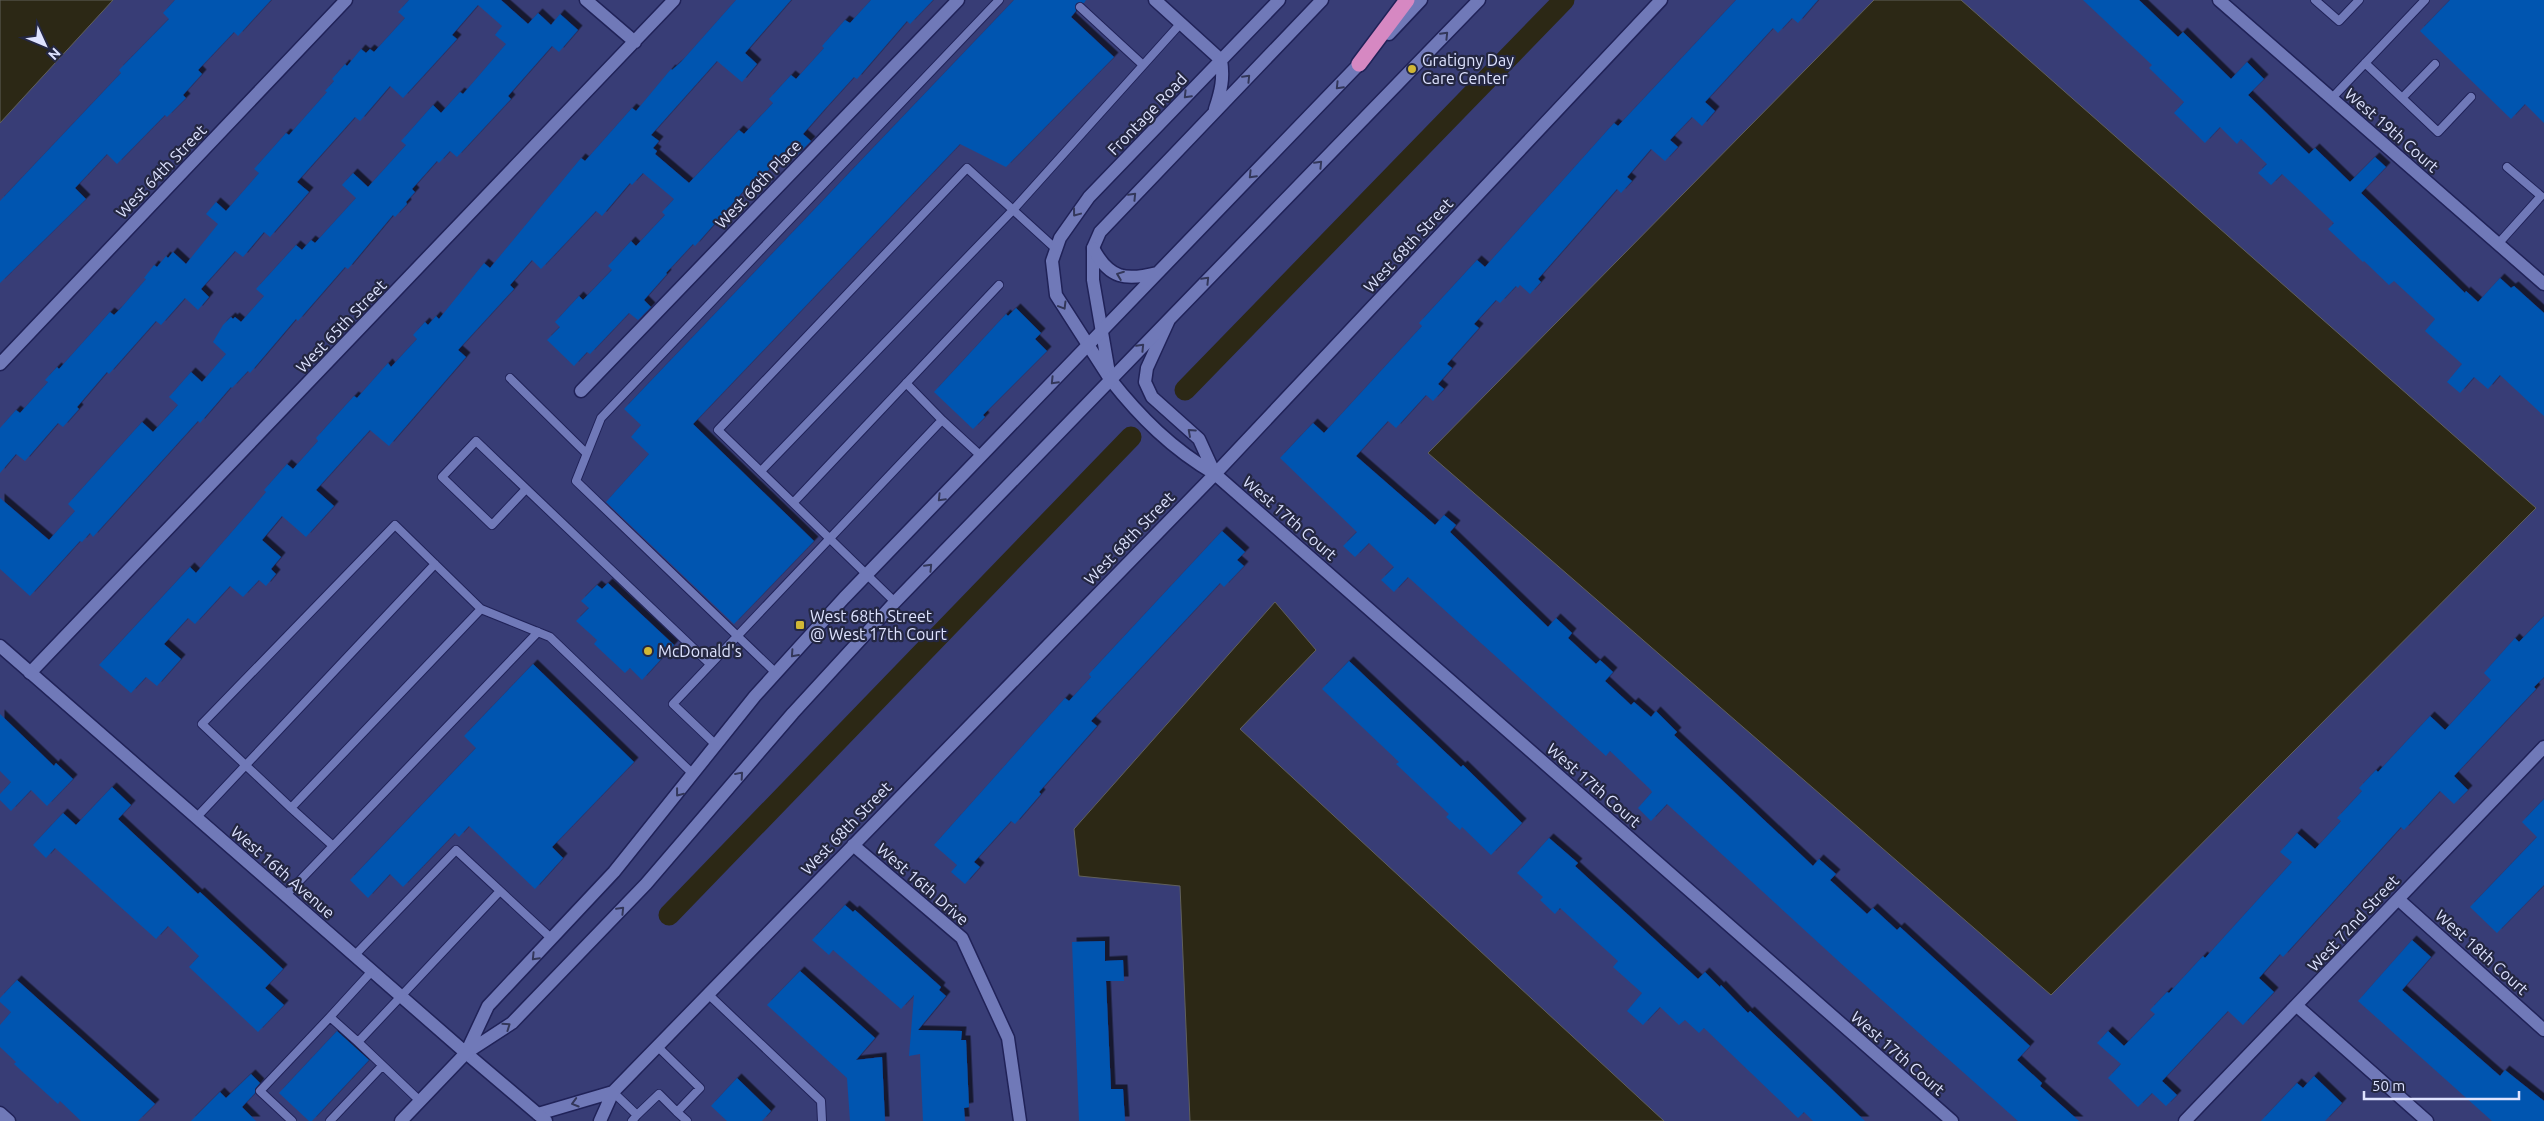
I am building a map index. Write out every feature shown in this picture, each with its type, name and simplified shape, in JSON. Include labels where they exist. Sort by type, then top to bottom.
[{"type":"highway","points":[[1359,64],[1407,0]]},
{"type":"street","name":"West 64th Street","points":[[0,364],[346,0]]},
{"type":"street","points":[[586,0],[634,42]]},
{"type":"street","name":"West 65th Street","points":[[30,673],[674,0]]},
{"type":"street","name":"West 66th Place","points":[[581,391],[958,0]]},
{"type":"street","points":[[1155,0],[1221,60],[1224,74],[1222,87],[1213,113]]},
{"type":"street","name":"Frontage Road","points":[[1054,255],[1072,218],[1089,197],[1279,0]]},
{"type":"street","points":[[1110,379],[1093,280],[1093,248],[1100,232],[1322,0]]},
{"type":"street","points":[[466,1053],[488,1006],[614,872],[776,673],[981,456],[1421,0]]},
{"type":"street","points":[[401,1121],[466,1053],[512,1023],[646,884],[794,713],[895,602],[1479,0]]},
{"type":"street","name":"West 68th Street","points":[[600,1121],[613,1092],[1215,474],[1661,0]]},
{"type":"street","name":"West 19th Court","points":[[2220,0],[2544,284]]},
{"type":"street","points":[[1093,248],[1106,268],[1120,276],[1135,279],[1157,273]]},
{"type":"street","name":"West 17th Court","points":[[1054,255],[1056,295],[1110,379],[1131,406],[1184,456],[1215,474],[1952,1121]]},
{"type":"street","name":"West 17th Court","points":[[1172,315],[1147,368],[1145,382],[1152,397],[1199,439],[1215,474]]},
{"type":"street","name":"West 16th Avenue","points":[[0,646],[372,972],[542,1117]]},
{"type":"street","name":"West 72nd Street","points":[[2185,1121],[2544,747]]},
{"type":"street","name":"West 16th Drive","points":[[853,844],[962,938],[1008,1038],[1020,1121]]},
{"type":"street","name":"West 18th Court","points":[[2398,899],[2544,1030]]},
{"type":"street","points":[[2297,1006],[2427,1121]]},
{"type":"street","name":"West 68th Street","points":[[542,1117],[613,1092]]},
{"type":"street","points":[[0,1113],[9,1121]]},
{"type":"lane","points":[[776,673],[576,481],[601,418],[999,0]]},
{"type":"lane","points":[[2315,0],[2339,22],[2359,0]]},
{"type":"lane","points":[[2332,98],[2425,0]]},
{"type":"lane","points":[[1080,7],[1143,65]]},
{"type":"lane","points":[[762,472],[1013,210],[1181,23]]},
{"type":"lane","points":[[2364,63],[2438,132],[2471,97]]},
{"type":"lane","points":[[2402,98],[2434,64]]},
{"type":"lane","points":[[2498,244],[2541,196],[2507,167]]},
{"type":"lane","points":[[895,602],[718,430],[967,168],[1013,210],[1054,255]]},
{"type":"lane","points":[[794,502],[999,285]]},
{"type":"lane","points":[[510,378],[586,453]]},
{"type":"lane","points":[[906,383],[981,456]]},
{"type":"lane","points":[[716,745],[673,704],[942,420]]},
{"type":"lane","points":[[526,489],[492,525],[442,477],[476,441],[710,664]]},
{"type":"lane","points":[[332,845],[202,724],[395,525],[481,609],[550,637],[694,774]]},
{"type":"lane","points":[[196,818],[435,564]]},
{"type":"lane","points":[[291,808],[481,609]]},
{"type":"lane","points":[[285,896],[538,632]]},
{"type":"lane","points":[[354,956],[456,850],[552,939]]},
{"type":"lane","points":[[358,1042],[500,891]]},
{"type":"lane","points":[[292,1121],[260,1091],[372,972]]},
{"type":"lane","points":[[708,994],[821,1101],[822,1121]]},
{"type":"lane","points":[[330,1017],[420,1101]]},
{"type":"lane","points":[[657,1046],[700,1088],[677,1112]]},
{"type":"lane","points":[[330,1121],[382,1066]]},
{"type":"lane","points":[[613,1092],[635,1118],[658,1094],[687,1121]]},
{"type":"shaded area","points":[[0,0],[113,0],[0,123]]},
{"type":"shaded area","points":[[1874,0],[1961,0],[2536,508],[2051,995],[1428,453]]},
{"type":"shaded area","points":[[1275,602],[1316,650],[1240,729],[1664,1121],[1190,1121],[1180,886],[1079,876],[1074,829]]},
{"type":"building","points":[[175,0],[271,0],[238,36],[234,32],[198,70],[202,74],[183,95],[186,98],[167,117],[165,115],[117,164],[107,154],[75,188],[86,199],[0,283],[0,201],[121,73],[119,70],[169,19],[163,13]]},
{"type":"building","points":[[409,0],[501,0],[528,24],[538,13],[551,25],[560,14],[578,30],[559,52],[552,46],[508,96],[511,99],[457,157],[450,151],[439,163],[437,161],[412,189],[415,192],[406,202],[407,204],[395,217],[393,215],[348,269],[345,267],[298,321],[296,319],[250,373],[248,371],[231,387],[200,423],[198,421],[93,537],[90,533],[82,542],[80,541],[30,596],[0,569],[0,498],[49,540],[75,511],[68,504],[142,422],[153,432],[178,405],[169,397],[191,372],[202,382],[226,354],[213,342],[223,325],[231,317],[233,319],[235,317],[241,322],[264,296],[256,289],[296,245],[302,250],[311,240],[315,243],[356,198],[342,185],[353,173],[368,187],[406,145],[401,141],[433,105],[441,113],[460,92],[463,94],[506,44],[495,35],[502,26],[478,5],[452,35],[457,39],[403,98],[390,86],[360,121],[355,117],[297,182],[309,192],[270,237],[264,232],[243,257],[235,251],[201,289],[209,297],[198,310],[185,298],[161,325],[156,321],[109,374],[107,372],[77,407],[79,409],[63,427],[58,423],[25,461],[16,454],[0,473],[0,428],[16,410],[20,413],[48,382],[45,380],[57,367],[59,369],[110,312],[114,315],[121,308],[146,279],[144,278],[154,265],[157,267],[166,256],[168,258],[173,252],[186,264],[218,224],[206,214],[216,202],[226,211],[259,173],[254,169],[286,133],[289,135],[327,92],[325,91],[334,81],[332,79],[345,64],[347,66],[361,49],[366,53],[370,49],[374,52],[405,18],[398,12]]},
{"type":"building","points":[[736,0],[791,0],[745,53],[757,64],[742,82],[717,61],[651,135],[659,141],[653,148],[657,151],[655,154],[689,183],[739,130],[744,134],[773,103],[769,99],[791,75],[796,79],[824,48],[822,46],[845,20],[850,23],[871,0],[933,0],[910,24],[907,21],[857,79],[854,77],[803,134],[811,141],[798,154],[790,146],[750,190],[747,187],[695,246],[693,244],[666,273],[644,300],[651,307],[638,320],[629,313],[590,354],[587,352],[574,366],[547,340],[560,327],[555,322],[579,296],[583,300],[612,270],[608,266],[631,241],[636,246],[665,215],[662,212],[674,199],[643,173],[632,185],[630,183],[602,216],[596,211],[541,269],[532,260],[510,285],[514,289],[458,350],[466,357],[389,446],[370,430],[316,490],[334,506],[306,537],[282,516],[262,540],[281,557],[271,569],[276,574],[266,586],[259,580],[243,597],[230,586],[195,624],[188,618],[164,644],[181,659],[157,686],[146,677],[131,693],[99,665],[190,567],[196,573],[266,492],[264,490],[287,464],[293,469],[318,441],[316,438],[354,396],[357,398],[388,363],[391,367],[417,339],[413,335],[425,322],[428,325],[436,316],[439,319],[484,263],[490,268],[581,158],[585,161],[632,108],[636,111],[671,69],[681,62]]},
{"type":"building","points":[[1014,0],[1086,0],[1084,3],[1076,4],[1076,11],[1071,17],[1114,57],[1006,167],[960,144],[693,424],[814,541],[734,624],[606,502],[649,454],[631,437],[641,425],[624,409]]},
{"type":"building","points":[[1736,0],[1818,0],[1798,23],[1792,18],[1778,33],[1773,28],[1705,102],[1715,111],[1702,126],[1692,117],[1670,140],[1678,147],[1665,161],[1651,149],[1627,177],[1632,181],[1621,193],[1617,189],[1538,279],[1541,282],[1530,294],[1520,285],[1518,288],[1516,286],[1500,303],[1496,300],[1474,324],[1479,328],[1447,364],[1452,368],[1438,384],[1444,389],[1433,401],[1426,395],[1396,428],[1388,421],[1356,456],[1435,525],[1444,515],[1456,525],[1450,532],[1548,627],[1556,618],[1572,633],[1568,638],[1596,664],[1600,660],[1613,672],[1605,681],[1631,705],[1634,702],[1651,717],[1656,711],[1677,732],[1674,735],[1813,866],[1819,859],[1836,874],[1830,880],[1867,914],[1873,908],[1897,930],[1900,927],[2030,1046],[2017,1060],[2042,1083],[2040,1086],[2079,1121],[2018,1121],[1846,968],[1667,804],[1651,821],[1638,808],[1652,792],[1650,789],[1610,751],[1606,756],[1408,577],[1394,592],[1381,580],[1394,567],[1369,543],[1355,557],[1343,546],[1357,532],[1280,458],[1313,423],[1324,433],[1422,326],[1419,323],[1477,260],[1485,267],[1614,123],[1618,126]]},
{"type":"building","points":[[2083,0],[2139,0],[2178,37],[2183,32],[2231,79],[2247,62],[2264,79],[2248,95],[2309,154],[2315,148],[2350,182],[2375,157],[2386,167],[2361,193],[2465,293],[2466,291],[2478,302],[2500,278],[2511,288],[2514,286],[2544,313],[2544,416],[2500,375],[2488,389],[2474,377],[2460,393],[2447,382],[2462,364],[2425,331],[2435,319],[2394,281],[2389,285],[2328,229],[2334,223],[2282,174],[2271,185],[2258,173],[2267,164],[2241,139],[2237,144],[2220,127],[2205,143],[2174,113],[2184,102],[2149,68],[2152,65]]},
{"type":"building","points":[[2450,0],[2544,0],[2544,123],[2525,104],[2511,119],[2420,31]]},
{"type":"building","points":[[1016,308],[1041,333],[1035,339],[1047,351],[983,415],[985,417],[973,429],[934,392],[1006,314],[1008,316]]},
{"type":"building","points":[[1222,531],[1245,552],[1237,560],[1244,566],[1224,587],[1220,583],[1091,721],[1097,726],[1039,792],[1041,794],[1015,824],[1011,821],[974,862],[980,867],[965,884],[951,872],[957,865],[934,845],[1065,698],[1069,701],[1091,677],[1089,674]]},
{"type":"building","points":[[608,583],[674,645],[642,680],[630,668],[625,673],[594,644],[597,640],[576,621],[589,608],[581,601],[597,585],[602,589]]},
{"type":"building","points":[[2544,616],[2544,677],[2534,687],[2536,689],[2454,776],[2468,790],[2454,804],[2440,791],[2404,830],[2401,827],[2283,957],[2280,954],[2259,978],[2274,992],[2243,1025],[2228,1011],[2162,1081],[2177,1095],[2166,1106],[2152,1093],[2138,1107],[2108,1078],[2121,1064],[2097,1043],[2108,1031],[2124,1046],[2155,1014],[2150,1010],[2167,992],[2169,993],[2203,956],[2205,958],[2292,862],[2280,852],[2297,833],[2315,849],[2341,821],[2337,818],[2362,791],[2359,788],[2376,770],[2378,772],[2430,716],[2445,730],[2491,680],[2484,673],[2490,666],[2515,638],[2519,642]]},
{"type":"building","points":[[1349,661],[1461,767],[1463,765],[1522,823],[1491,855],[1462,827],[1460,830],[1446,817],[1449,814],[1396,764],[1399,762],[1322,689]]},
{"type":"building","points":[[533,664],[634,762],[552,847],[563,858],[535,889],[469,826],[459,837],[455,833],[403,887],[390,874],[368,898],[350,880],[476,748],[464,736]]},
{"type":"building","points":[[0,714],[54,766],[56,763],[73,779],[47,806],[31,790],[11,811],[0,800],[0,794],[11,782],[0,771]]},
{"type":"building","points":[[112,787],[131,805],[118,819],[198,894],[200,892],[283,969],[265,988],[284,1005],[258,1032],[189,967],[199,956],[168,926],[156,939],[55,848],[46,858],[33,845],[63,813],[76,825]]},
{"type":"building","points":[[2544,799],[2544,885],[2497,933],[2470,907],[2537,837],[2522,822]]},
{"type":"building","points":[[1549,838],[1578,863],[1575,866],[1698,979],[1705,972],[1720,987],[1721,985],[1748,1013],[1750,1011],[1865,1121],[1813,1121],[1804,1112],[1798,1118],[1704,1028],[1699,1033],[1685,1020],[1679,1025],[1660,1007],[1643,1025],[1627,1011],[1642,993],[1613,967],[1618,961],[1560,908],[1555,914],[1540,900],[1543,897],[1517,873]]},
{"type":"building","points":[[845,905],[853,912],[855,910],[941,987],[939,990],[946,996],[918,1030],[962,1031],[961,1040],[966,1040],[969,1107],[964,1108],[965,1121],[923,1121],[920,1054],[909,1056],[914,995],[901,1009],[833,950],[829,955],[812,940]]},
{"type":"building","points":[[2412,940],[2431,957],[2402,990],[2500,1076],[2505,1070],[2544,1101],[2544,1121],[2492,1121],[2358,1001]]},
{"type":"building","points":[[1105,941],[1105,961],[1123,960],[1124,981],[1106,981],[1111,1089],[1123,1089],[1125,1121],[1079,1121],[1072,942]]},
{"type":"building","points":[[800,971],[875,1038],[856,1060],[882,1057],[885,1121],[850,1121],[847,1078],[767,1005]]},
{"type":"building","points":[[17,980],[155,1104],[138,1121],[81,1121],[60,1101],[58,1104],[14,1064],[16,1062],[0,1047],[0,1025],[11,1012],[0,1002],[0,998]]},
{"type":"building","points":[[337,1031],[369,1060],[312,1121],[309,1121],[279,1093]]},
{"type":"building","points":[[251,1074],[260,1083],[255,1089],[255,1093],[242,1107],[256,1121],[191,1121],[220,1092],[226,1098]]},
{"type":"building","points":[[2314,1076],[2342,1103],[2325,1121],[2261,1121],[2297,1083],[2303,1088]]},
{"type":"building","points":[[737,1078],[771,1111],[762,1121],[727,1121],[711,1106]]},
{"type":"waterway","points":[[1185,390],[1564,0]]},
{"type":"waterway","points":[[669,915],[1131,437]]},
{"type":"place","name":"Gratigny Day Care Center","points":[[1412,69]]},
{"type":"place","name":"West 68th Street @ West 17th Court","points":[[800,625]]},
{"type":"place","name":"McDonald's","points":[[648,651]]}]
